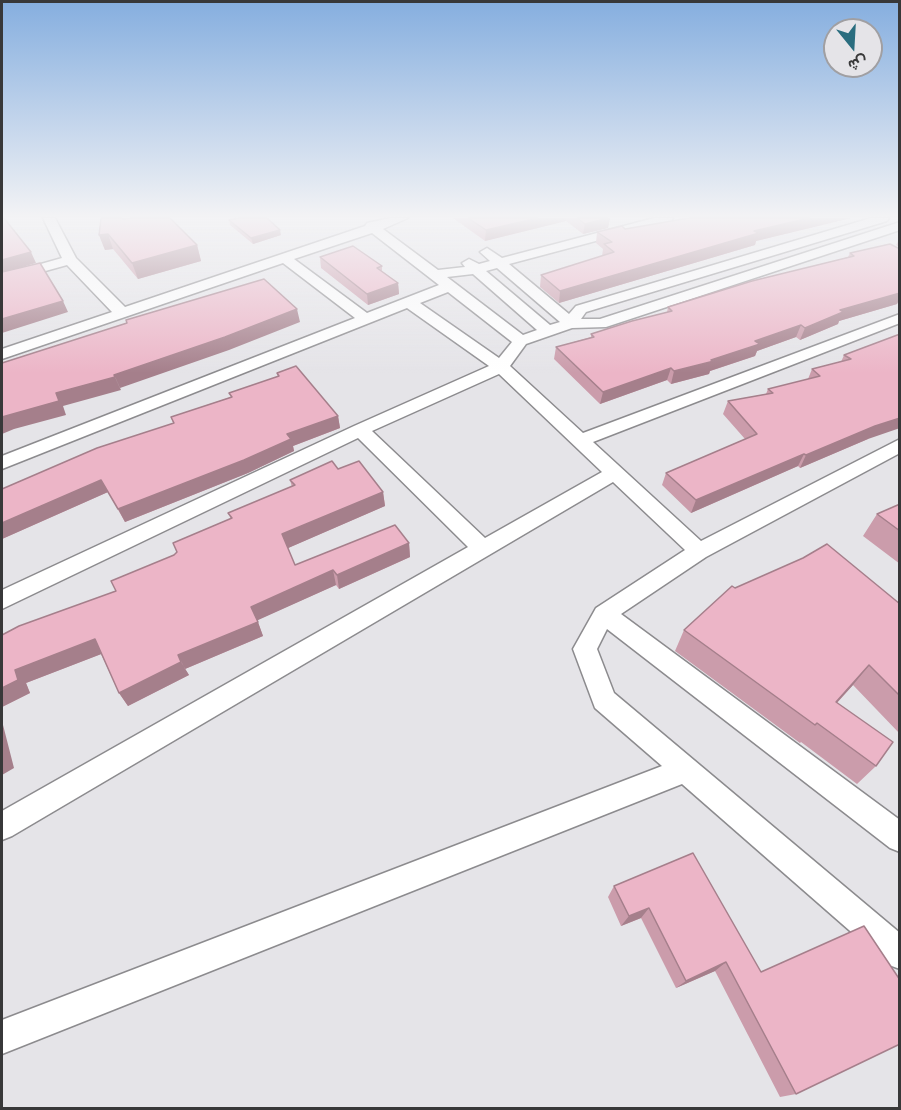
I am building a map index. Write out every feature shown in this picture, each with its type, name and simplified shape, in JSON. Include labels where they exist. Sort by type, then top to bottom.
[{"type":"street","points":[[2,279],[35,270]]},
{"type":"street","points":[[80,270],[122,313]]},
{"type":"street","points":[[2,354],[246,270]]},
{"type":"street","points":[[300,270],[366,319]]},
{"type":"street","points":[[428,270],[521,341]]},
{"type":"street","points":[[435,275],[444,270]]},
{"type":"street","points":[[435,275],[471,270]]},
{"type":"street","points":[[477,270],[548,331]]},
{"type":"street","points":[[512,270],[570,323]]},
{"type":"street","points":[[570,323],[581,309],[712,270]]},
{"type":"street","points":[[2,600],[360,430],[501,367],[521,341],[570,323],[601,324],[766,270]]},
{"type":"street","points":[[2,463],[449,286]]},
{"type":"street","points":[[409,302],[501,367],[699,551]]},
{"type":"street","points":[[581,440],[900,318]]},
{"type":"street","points":[[879,326],[900,338]]},
{"type":"street","points":[[360,430],[483,549]]},
{"type":"street","points":[[900,445],[699,551],[604,614],[585,649],[604,700],[900,954]]},
{"type":"street","points":[[2,826],[616,472]]},
{"type":"street","points":[[604,614],[900,838]]},
{"type":"street","points":[[2,1037],[686,770]]},
{"type":"building","points":[[44,270],[63,301],[2,319],[2,272]]},
{"type":"building","points":[[336,270],[380,270],[398,283],[367,294]]},
{"type":"building","points":[[558,270],[633,270],[560,291],[541,275]]},
{"type":"building","points":[[798,270],[900,270],[900,293],[840,310],[843,312],[805,328],[801,325],[755,341],[760,344],[711,360],[714,361],[674,371],[671,368],[603,392],[556,347],[594,337],[591,334],[632,321],[672,311],[668,307],[752,281]]},
{"type":"building","points":[[264,279],[297,309],[225,337],[114,375],[115,377],[56,393],[59,401],[2,417],[2,363],[127,323],[126,320]]},
{"type":"building","points":[[900,334],[900,418],[804,454],[696,500],[666,473],[757,434],[728,401],[773,393],[768,389],[820,376],[812,369],[851,359],[844,355]]},
{"type":"building","points":[[296,366],[338,416],[287,434],[291,439],[244,460],[118,509],[101,480],[2,523],[2,489],[97,448],[174,423],[171,417],[232,397],[229,393],[279,376],[277,373]]},
{"type":"building","points":[[332,461],[338,469],[359,461],[383,492],[282,534],[295,565],[395,525],[409,543],[337,575],[333,570],[251,607],[258,622],[178,655],[181,662],[119,693],[95,639],[15,670],[18,680],[2,688],[2,635],[19,626],[116,591],[111,581],[174,555],[177,552],[173,543],[232,518],[228,513],[295,485],[290,480]]},
{"type":"building","points":[[900,504],[900,531],[877,514]]},
{"type":"building","points":[[827,544],[900,604],[900,696],[869,665],[836,702],[893,742],[876,766],[817,723],[815,725],[684,630],[732,586],[735,588],[803,558]]},
{"type":"building","points":[[693,853],[761,972],[864,926],[900,980],[900,1044],[796,1094],[726,962],[686,981],[649,908],[629,916],[614,886]]}]
